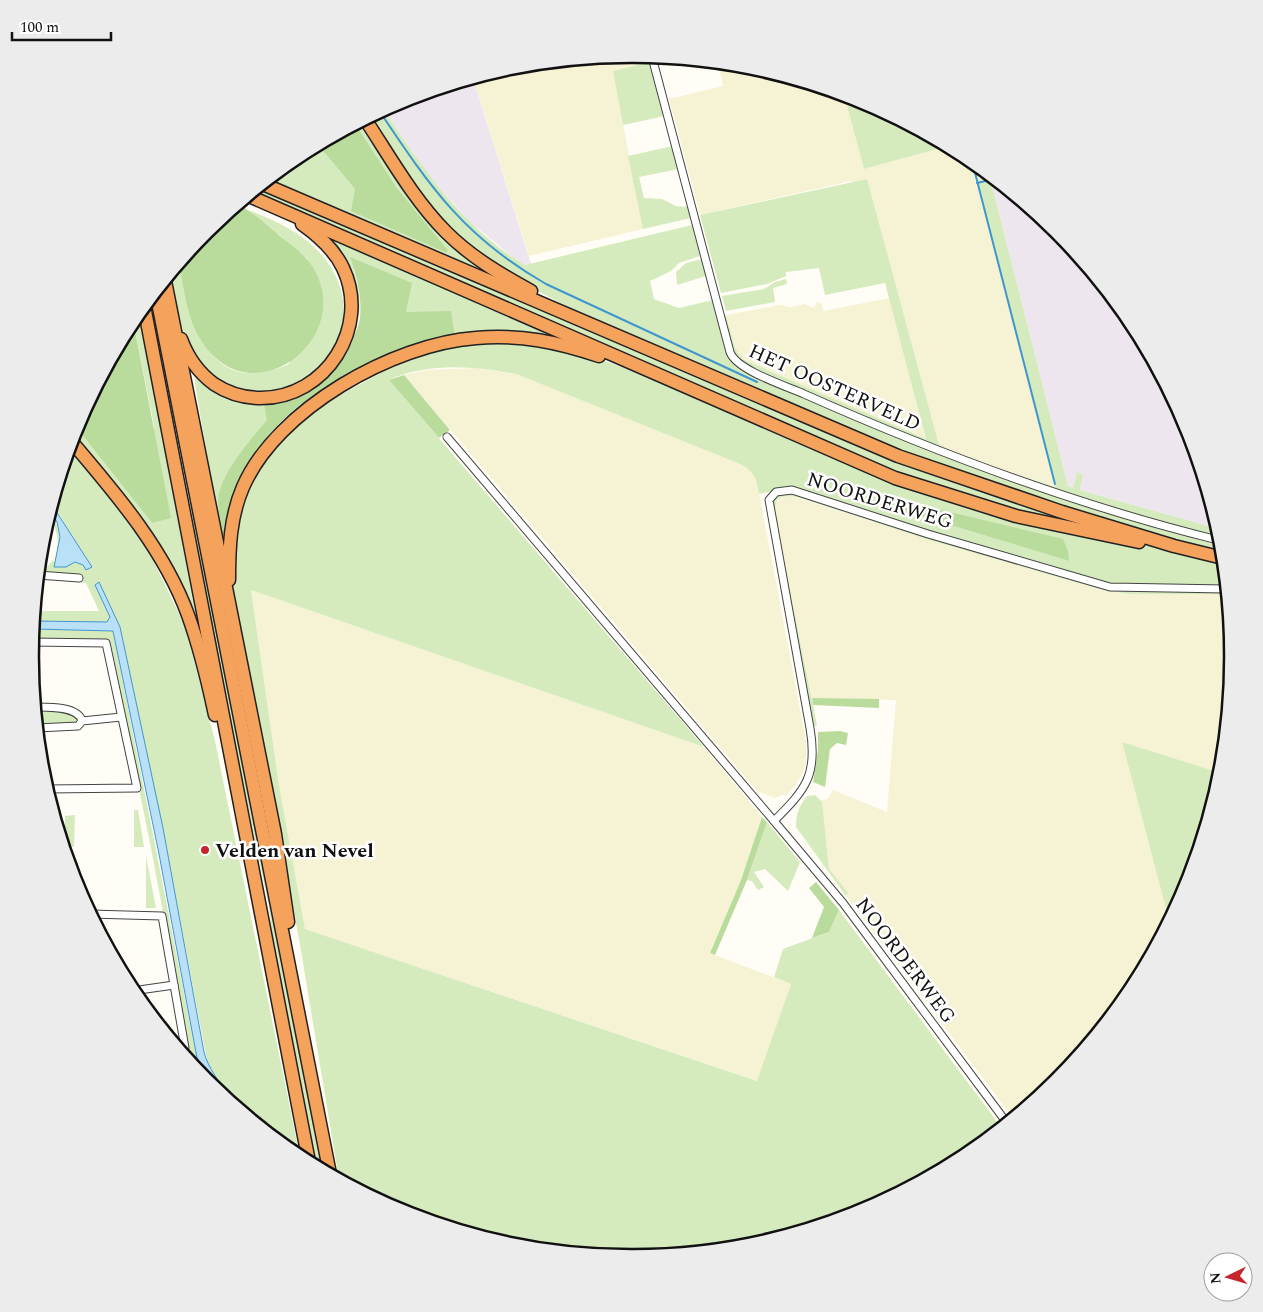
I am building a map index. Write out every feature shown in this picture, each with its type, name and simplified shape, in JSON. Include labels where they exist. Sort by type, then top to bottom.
[{"type":"highway","points":[[369,124],[409,186],[454,240],[498,274],[580,320]]},
{"type":"highway","points":[[270,187],[898,456],[978,484],[1174,546],[1215,556]]},
{"type":"highway","points":[[255,199],[895,478],[973,503],[1052,525],[1124,540],[1174,546]]},
{"type":"highway","points":[[169,305],[190,358],[198,371],[226,391],[252,398],[272,398],[289,394],[318,377],[340,351],[348,333],[352,308],[348,284],[337,257],[327,244],[279,209]]},
{"type":"highway","points":[[166,289],[275,834],[286,902],[296,1000]]},
{"type":"highway","points":[[158,300],[328,1165]]},
{"type":"highway","points":[[146,317],[307,1152]]},
{"type":"highway","points":[[230,610],[230,536],[235,513],[247,480],[261,455],[280,432],[301,413],[339,387],[417,351],[462,340],[500,336],[523,337],[558,343],[658,374]]},
{"type":"highway","points":[[77,448],[120,499],[149,539],[175,585],[188,614],[198,645],[222,746],[242,812]]},
{"type":"street","name":"HET OOSTERVELD","points":[[654,64],[730,352],[736,361],[768,378],[879,427],[1004,475],[1094,505],[1213,538]]},
{"type":"street","name":"NOORDERWEG","points":[[447,437],[843,903],[1003,1117]]},
{"type":"street","name":"NOORDERWEG","points":[[774,820],[803,791],[810,776],[814,758],[769,507],[769,500],[776,492],[792,490],[928,534],[1110,586],[1220,589]]},
{"type":"street","points":[[45,575],[80,578]]},
{"type":"street","points":[[39,642],[106,643],[137,788],[54,789]]},
{"type":"street","points":[[41,708],[66,710],[78,714],[82,721]]},
{"type":"street","points":[[43,728],[78,726],[82,721],[121,717]]},
{"type":"street","points":[[98,914],[162,916],[185,1045]]},
{"type":"street","points":[[142,990],[174,985]]},
{"type":"shaded area","points":[[644,64],[613,71],[643,229],[529,256],[475,84],[554,68]]},
{"type":"shaded area","points":[[720,70],[785,83],[846,104],[864,169],[938,149],[985,181],[977,183],[1056,487],[982,463],[939,445],[888,259],[851,181],[700,215],[669,99],[723,86]]},
{"type":"shaded area","points":[[475,84],[531,264],[525,265],[516,260],[471,223],[430,177],[388,116]]},
{"type":"shaded area","points":[[992,186],[1051,237],[1102,295],[1124,327],[1145,360],[1179,429],[1193,465],[1210,526],[1080,490],[1083,474],[1077,472],[1073,488],[1068,486]]},
{"type":"shaded area","points":[[890,298],[926,440],[742,359],[735,348],[726,315],[780,305],[790,307],[805,304],[814,308],[817,302],[822,304],[823,311]]},
{"type":"shaded area","points":[[477,368],[519,375],[533,380],[750,468],[757,482],[806,741],[806,763],[803,772],[796,785],[788,793],[774,798],[757,791],[404,375],[427,370]]},
{"type":"shaded area","points":[[788,495],[926,539],[1099,589],[1128,594],[1221,594],[1224,656],[1223,695],[1213,771],[1122,742],[1166,910],[1145,952],[1102,1017],[1051,1075],[1009,1113],[846,896],[847,893],[829,870],[821,800],[828,799],[833,790],[887,812],[896,700],[812,698],[774,511],[777,500]]},
{"type":"shaded area","points":[[251,590],[704,747],[762,817],[741,880],[710,953],[791,984],[758,1081],[305,929],[279,785]]},
{"type":"green space","points":[[644,64],[652,64],[665,116],[623,125],[613,71]]},
{"type":"green space","points":[[846,104],[894,124],[938,149],[864,169]]},
{"type":"green space","points":[[388,116],[429,175],[463,215],[503,250],[525,265],[692,225],[700,256],[679,263],[671,271],[650,281],[654,299],[679,308],[713,300],[733,362],[944,455],[1213,540],[1215,552],[1139,532],[900,453],[565,305],[522,283],[464,243],[436,214],[372,123]]},
{"type":"green space","points":[[366,126],[414,199],[518,289],[276,182],[323,150],[355,189],[447,253],[448,250],[397,188],[359,130]]},
{"type":"green space","points":[[359,130],[397,188],[448,250],[447,253],[351,211],[355,189],[323,150]]},
{"type":"green space","points":[[673,146],[679,169],[639,177],[644,198],[662,199],[676,206],[688,207],[691,218],[643,229],[628,156]]},
{"type":"green space","points":[[867,179],[939,445],[982,463],[1055,487],[977,182],[984,180],[992,186],[1068,486],[1073,488],[1077,472],[1083,474],[1080,490],[1210,526],[1212,536],[1062,493],[919,441],[771,377],[740,362],[734,357],[724,316],[726,315],[735,348],[742,359],[926,439],[885,283],[825,295],[819,268],[786,272],[786,276],[767,284],[721,293],[700,215]]},
{"type":"green space","points":[[264,192],[754,400],[1124,533],[1066,526],[899,475],[256,198]]},
{"type":"green space","points":[[244,208],[255,215],[306,258],[321,286],[322,313],[313,338],[296,358],[273,370],[248,373],[223,364],[201,340],[192,323],[180,272],[212,237]]},
{"type":"green space","points":[[249,210],[296,233],[320,253],[340,287],[343,320],[332,350],[311,374],[283,389],[251,393],[219,383],[190,355],[182,329],[172,281],[181,271],[190,310],[208,350],[222,364],[239,372],[262,372],[289,364],[320,283],[306,257]]},
{"type":"green space","points":[[318,232],[407,272],[589,346],[455,337],[405,312],[407,303],[354,270],[360,300],[356,329],[347,348],[353,300]]},
{"type":"green space","points":[[350,257],[412,283],[406,312],[451,311],[455,337],[346,379],[310,398],[291,413],[273,430],[245,470],[235,493],[223,539],[218,505],[220,490],[237,457],[267,420],[264,404],[301,395],[320,382],[337,363],[356,332],[360,318],[360,294]]},
{"type":"green space","points":[[702,259],[706,276],[677,285],[676,272],[686,263]]},
{"type":"green space","points":[[786,279],[787,284],[773,288],[775,302],[726,311],[722,296],[764,289],[775,282]]},
{"type":"green space","points":[[154,306],[324,1163],[314,1156],[273,939],[269,907],[228,710]]},
{"type":"green space","points":[[141,324],[203,655],[183,596],[77,446],[82,434],[152,523],[154,426],[135,333]]},
{"type":"green space","points":[[135,333],[171,518],[152,523],[82,434],[100,394]]},
{"type":"green space","points":[[525,342],[582,353],[658,380],[882,476],[1068,531],[1175,551],[1216,561],[1220,587],[1113,585],[929,532],[787,488],[759,494],[752,472],[745,466],[519,375],[487,369],[453,367],[420,370],[389,380],[704,747],[251,590],[279,785],[305,929],[757,1081],[791,984],[774,977],[783,949],[829,932],[839,910],[997,1122],[961,1149],[894,1188],[858,1204],[785,1229],[709,1244],[632,1249],[554,1244],[478,1229],[405,1204],[369,1188],[338,1170],[299,939],[235,599],[230,561],[235,531],[247,491],[258,469],[279,439],[324,404],[388,369],[431,353],[488,343]],"holes":[[[891,499],[932,512],[937,509],[951,513],[1069,561],[888,505]]]},
{"type":"green space","points":[[404,375],[450,430],[439,438],[389,380]]},
{"type":"green space","points":[[194,377],[210,389],[227,398],[245,403],[264,404],[268,419],[243,450],[218,499],[223,539],[222,546]]},
{"type":"green space","points":[[75,453],[113,501],[150,554],[185,626],[215,741],[298,1146],[241,1102],[217,1079],[207,1061],[163,828],[120,627],[99,583],[95,585],[110,617],[107,622],[40,622],[41,611],[99,611],[86,583],[81,583],[81,577],[45,573],[46,567],[53,560],[58,545],[54,525],[55,520],[59,542],[56,555],[53,561],[66,567],[75,562],[84,565],[57,512]]},
{"type":"green space","points":[[788,492],[1109,588],[1220,591],[1221,594],[1128,594],[1099,589],[926,539],[806,500],[791,496],[784,497],[777,500],[774,511],[817,726],[815,726],[812,723],[772,502],[777,495]]},
{"type":"green space","points":[[890,499],[932,512],[937,509],[1063,539],[1068,551],[1069,561],[890,507],[887,501]]},
{"type":"green space","points":[[40,629],[113,631],[197,1059],[189,1050],[151,848],[109,641],[39,639]]},
{"type":"green space","points":[[812,698],[879,699],[879,708],[813,705]]},
{"type":"green space","points":[[42,710],[76,715],[79,721],[77,724],[43,725]]},
{"type":"green space","points":[[840,731],[848,733],[846,745],[837,743],[830,749],[825,787],[813,782],[818,750],[818,732]]},
{"type":"green space","points":[[1122,742],[1213,771],[1193,847],[1166,910]]},
{"type":"green space","points":[[815,795],[822,802],[829,869],[848,893],[846,896],[796,827],[797,814],[802,803],[807,796]]},
{"type":"green space","points":[[134,810],[138,810],[144,847],[134,847]]},
{"type":"green space","points":[[75,815],[74,847],[70,847],[65,830],[65,816]]},
{"type":"green space","points":[[762,817],[767,822],[747,880],[715,955],[710,953],[741,880]]},
{"type":"green space","points":[[767,822],[800,862],[788,891],[765,869],[754,872],[764,887],[758,890],[752,881],[747,880]]},
{"type":"green space","points":[[146,856],[156,908],[146,908]]},
{"type":"green space","points":[[816,882],[839,910],[829,932],[812,938],[824,907],[809,888]]},
{"type":"water","points":[[57,512],[92,567],[86,570],[83,565],[75,562],[66,567],[54,567],[60,537],[55,519]]},
{"type":"water","points":[[99,582],[120,627],[163,828],[204,1052],[208,1064],[218,1080],[197,1059],[159,854],[113,631],[40,629],[40,621],[107,622],[110,617],[95,585]]},
{"type":"waterway","points":[[384,117],[416,164],[451,209],[471,229],[517,266],[546,284],[757,382]]},
{"type":"waterway","points":[[975,174],[1055,484]]},
{"type":"waterway","points":[[977,183],[985,181]]},
{"type":"place","name":"Velden van Nevel","points":[[205,850]]}]
